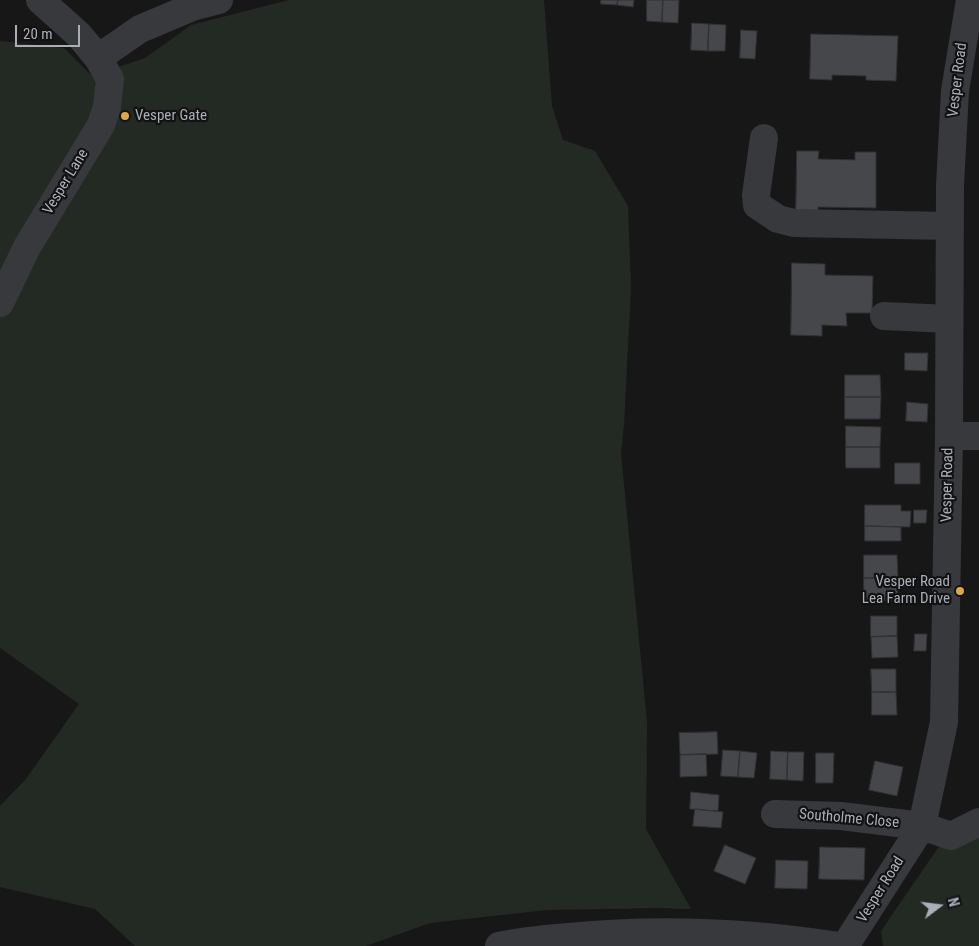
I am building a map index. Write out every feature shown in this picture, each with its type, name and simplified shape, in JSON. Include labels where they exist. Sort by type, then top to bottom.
[{"type":"street","name":"Vesper Lane","points":[[0,303],[27,247],[101,125],[107,107],[110,79],[98,58],[79,35],[40,0]]},
{"type":"street","points":[[98,58],[140,30],[192,7],[219,0]]},
{"type":"street","name":"Vesper Road","points":[[845,946],[922,826],[944,722],[949,436],[950,185],[955,91],[970,0]]},
{"type":"street","points":[[764,138],[756,195],[757,205],[778,219],[794,223],[950,226]]},
{"type":"street","points":[[884,316],[949,319]]},
{"type":"street","points":[[949,436],[979,436]]},
{"type":"street","name":"Southolme Close","points":[[768,815],[841,816],[922,826],[951,836],[979,822]]},
{"type":"street","points":[[499,946],[518,942],[604,934],[664,933],[787,938],[839,946]]},
{"type":"shaded area","points":[[289,0],[544,0],[552,106],[563,140],[595,151],[628,206],[631,289],[621,453],[647,722],[646,829],[691,909],[547,910],[430,923],[366,946],[135,946],[95,909],[0,887],[0,806],[25,780],[79,704],[0,648],[0,41],[64,48],[92,76],[145,58],[191,25]]},
{"type":"shaded area","points":[[979,822],[979,946],[883,946],[881,931],[942,842]]},
{"type":"building","points":[[601,0],[618,0],[617,5],[601,4]]},
{"type":"building","points":[[618,0],[634,0],[633,7],[617,5]]},
{"type":"building","points":[[647,0],[663,0],[662,22],[647,21]]},
{"type":"building","points":[[663,0],[679,0],[678,23],[662,22]]},
{"type":"building","points":[[692,23],[709,24],[708,51],[691,50]]},
{"type":"building","points":[[709,24],[726,25],[725,51],[708,51]]},
{"type":"building","points":[[741,30],[757,31],[755,59],[740,58]]},
{"type":"building","points":[[811,34],[898,36],[896,81],[866,80],[866,76],[832,75],[832,80],[810,79]]},
{"type":"building","points":[[797,151],[819,151],[818,159],[855,160],[855,152],[876,152],[876,208],[818,207],[818,211],[796,211]]},
{"type":"building","points":[[792,263],[825,264],[825,275],[873,276],[872,313],[846,313],[847,326],[822,325],[822,336],[791,335]]},
{"type":"building","points":[[905,353],[928,353],[927,371],[905,370]]},
{"type":"building","points":[[845,375],[880,375],[881,397],[845,397]]},
{"type":"building","points":[[845,397],[881,397],[880,419],[845,419]]},
{"type":"building","points":[[907,402],[928,404],[927,422],[906,421]]},
{"type":"building","points":[[846,426],[881,427],[880,447],[846,447]]},
{"type":"building","points":[[846,447],[880,447],[880,468],[846,468]]},
{"type":"building","points":[[895,463],[920,463],[920,484],[895,484]]},
{"type":"building","points":[[865,505],[901,505],[901,511],[911,511],[910,527],[865,526]]},
{"type":"building","points":[[914,510],[927,510],[926,523],[914,523]]},
{"type":"building","points":[[865,526],[901,527],[901,541],[865,541]]},
{"type":"building","points":[[864,555],[897,555],[898,578],[864,578]]},
{"type":"building","points":[[864,578],[898,578],[898,601],[864,601]]},
{"type":"building","points":[[871,616],[897,616],[897,636],[871,637]]},
{"type":"building","points":[[915,634],[927,634],[926,651],[914,651]]},
{"type":"building","points":[[897,636],[898,657],[872,658],[871,637]]},
{"type":"building","points":[[871,669],[896,669],[896,692],[872,692]]},
{"type":"building","points":[[872,692],[896,692],[897,715],[872,715]]},
{"type":"building","points":[[717,732],[718,754],[680,755],[679,733]]},
{"type":"building","points":[[723,750],[740,751],[738,777],[721,776]]},
{"type":"building","points":[[740,751],[757,753],[754,778],[738,777]]},
{"type":"building","points":[[771,751],[788,752],[787,780],[770,779]]},
{"type":"building","points":[[788,752],[804,752],[803,781],[787,780]]},
{"type":"building","points":[[816,753],[834,753],[833,783],[816,783]]},
{"type":"building","points":[[706,754],[707,776],[680,777],[680,755]]},
{"type":"building","points":[[875,761],[903,767],[897,796],[869,790]]},
{"type":"building","points":[[691,792],[719,795],[718,811],[690,809]]},
{"type":"building","points":[[695,809],[723,812],[721,828],[693,826]]},
{"type":"building","points":[[725,845],[756,858],[745,884],[714,871]]},
{"type":"building","points":[[820,847],[865,848],[864,880],[819,879]]},
{"type":"building","points":[[776,860],[808,861],[807,889],[775,888]]},
{"type":"place","name":"Vesper Gate","points":[[125,116]]},
{"type":"place","name":"Vesper Road Lea Farm Drive","points":[[960,591]]}]
